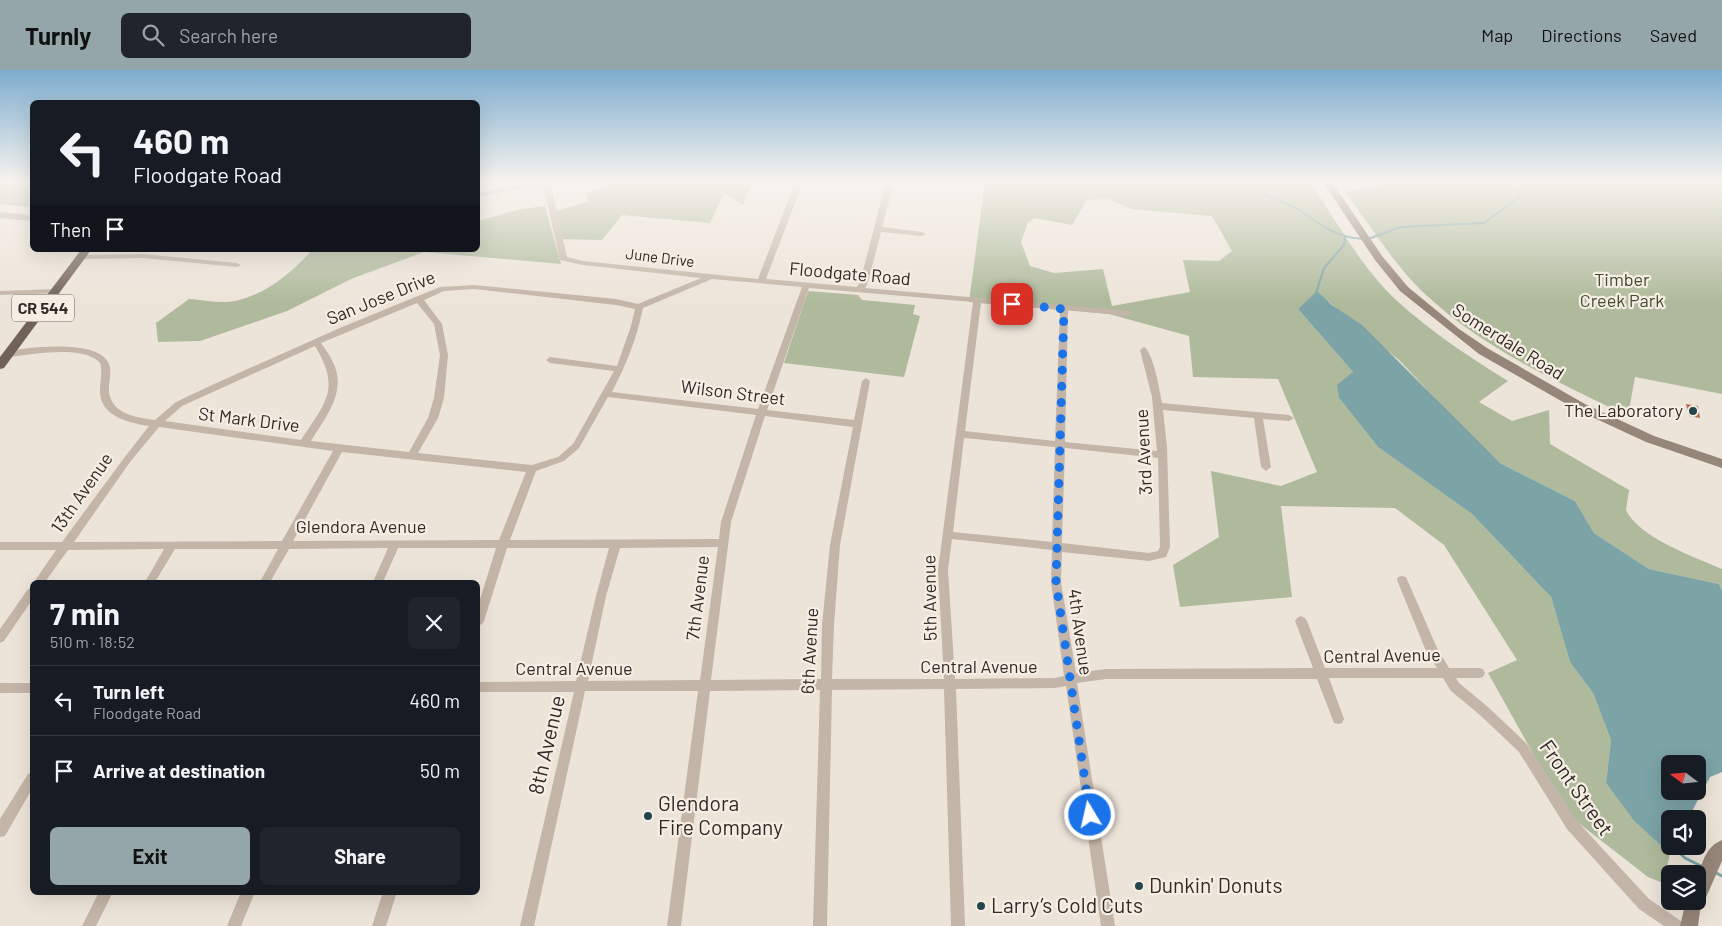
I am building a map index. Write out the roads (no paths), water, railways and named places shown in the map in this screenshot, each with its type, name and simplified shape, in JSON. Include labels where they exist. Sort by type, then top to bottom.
[{"type":"main road","name":"Somerdale Road","points":[[1353,222],[1378,258],[1404,289],[1455,331],[1483,351],[1596,414],[1658,442],[1722,464]]},
{"type":"main road","name":"CR 544","points":[[0,365],[84,254]]},
{"type":"main road","points":[[1706,879],[1718,854]]},
{"type":"main road","points":[[1689,926],[1691,910]]},
{"type":"street","name":"June Drive","points":[[555,222],[563,258],[583,263],[711,277]]},
{"type":"street","points":[[761,282],[784,222]]},
{"type":"street","points":[[859,291],[864,282],[880,222]]},
{"type":"street","points":[[878,229],[922,234]]},
{"type":"street","points":[[84,254],[143,256],[237,265]]},
{"type":"street","name":"Floodgate Road","points":[[639,307],[711,277],[1064,309],[1128,313]]},
{"type":"street","name":"7th Avenue","points":[[674,926],[726,522],[742,468],[806,286]]},
{"type":"street","name":"San Jose Drive","points":[[155,425],[179,404],[418,298],[443,289],[474,287],[616,302],[639,307]]},
{"type":"street","points":[[0,293],[56,291]]},
{"type":"street","points":[[411,456],[433,418],[439,398],[444,355],[438,324],[418,298]]},
{"type":"street","name":"5th Avenue","points":[[958,926],[950,685],[943,570],[977,301]]},
{"type":"street","points":[[480,615],[503,544],[532,469],[561,459],[571,453],[620,369],[635,326],[639,307]]},
{"type":"street","name":"4th Avenue","points":[[1064,309],[1056,582],[1069,680],[1108,926]]},
{"type":"street","points":[[304,444],[330,399],[334,384],[332,371],[317,342]]},
{"type":"street","name":"St Mark Drive","points":[[8,354],[68,350],[100,358],[104,363],[104,396],[107,402],[115,411],[133,420],[155,425],[304,444],[532,469]]},
{"type":"street","name":"3rd Avenue","points":[[1056,548],[1149,557],[1162,554],[1165,547],[1158,406],[1154,376],[1144,350]]},
{"type":"street","points":[[550,360],[620,369]]},
{"type":"street","name":"6th Avenue","points":[[820,926],[825,684],[835,546],[866,381]]},
{"type":"street","name":"Wilson Street","points":[[606,394],[857,424]]},
{"type":"street","points":[[1158,406],[1289,418]]},
{"type":"street","points":[[1258,416],[1266,467]]},
{"type":"street","name":"13th Avenue","points":[[41,580],[126,460],[155,425]]},
{"type":"street","points":[[960,434],[1161,454]]},
{"type":"street","points":[[266,580],[284,544],[339,448]]},
{"type":"street","points":[[948,535],[1056,548]]},
{"type":"street","name":"Glendora Avenue","points":[[0,546],[723,543]]},
{"type":"street","points":[[379,580],[395,544]]},
{"type":"street","name":"8th Avenue","points":[[527,926],[601,596],[616,544]]},
{"type":"street","points":[[151,580],[172,545]]},
{"type":"street","name":"Front Street","points":[[1402,580],[1444,672],[1455,687],[1523,748],[1572,824],[1644,904],[1676,926]]},
{"type":"street","points":[[0,638],[30,595]]},
{"type":"street","points":[[1301,621],[1338,719]]},
{"type":"street","name":"Central Avenue","points":[[480,687],[825,684],[950,685],[1055,683],[1084,676],[1106,674],[1322,675],[1479,673]]},
{"type":"street","points":[[0,688],[30,688]]},
{"type":"street","points":[[0,832],[30,781]]},
{"type":"street","points":[[89,926],[104,895]]},
{"type":"street","points":[[234,926],[247,895]]},
{"type":"street","points":[[379,926],[389,895]]},
{"type":"water","points":[[1317,291],[1332,305],[1362,325],[1500,463],[1575,501],[1594,533],[1649,569],[1719,584],[1722,591],[1722,772],[1710,777],[1706,785],[1706,755],[1661,755],[1661,800],[1698,800],[1693,810],[1661,810],[1661,846],[1634,821],[1606,783],[1611,740],[1593,693],[1570,662],[1551,597],[1472,514],[1378,447],[1339,398],[1337,385],[1353,372],[1298,309]]},
{"type":"waterway","points":[[1317,222],[1344,236],[1363,239]]},
{"type":"waterway","points":[[1368,239],[1401,227],[1485,222]]},
{"type":"waterway","points":[[1315,296],[1324,268],[1344,245],[1345,238]]},
{"type":"waterway","points":[[1682,855],[1699,865]]},
{"type":"waterway","points":[[1714,872],[1722,876]]},
{"type":"place","name":"The Laboratory","points":[[1693,411]]},
{"type":"place","name":"Glendora Fire Company","points":[[648,816]]},
{"type":"place","name":"Dunkin' Donuts","points":[[1139,886]]},
{"type":"place","name":"Larry’s Cold Cuts","points":[[981,906]]},
{"type":"park label","name":"Timber Creek Park","points":[[1622,290]]}]
